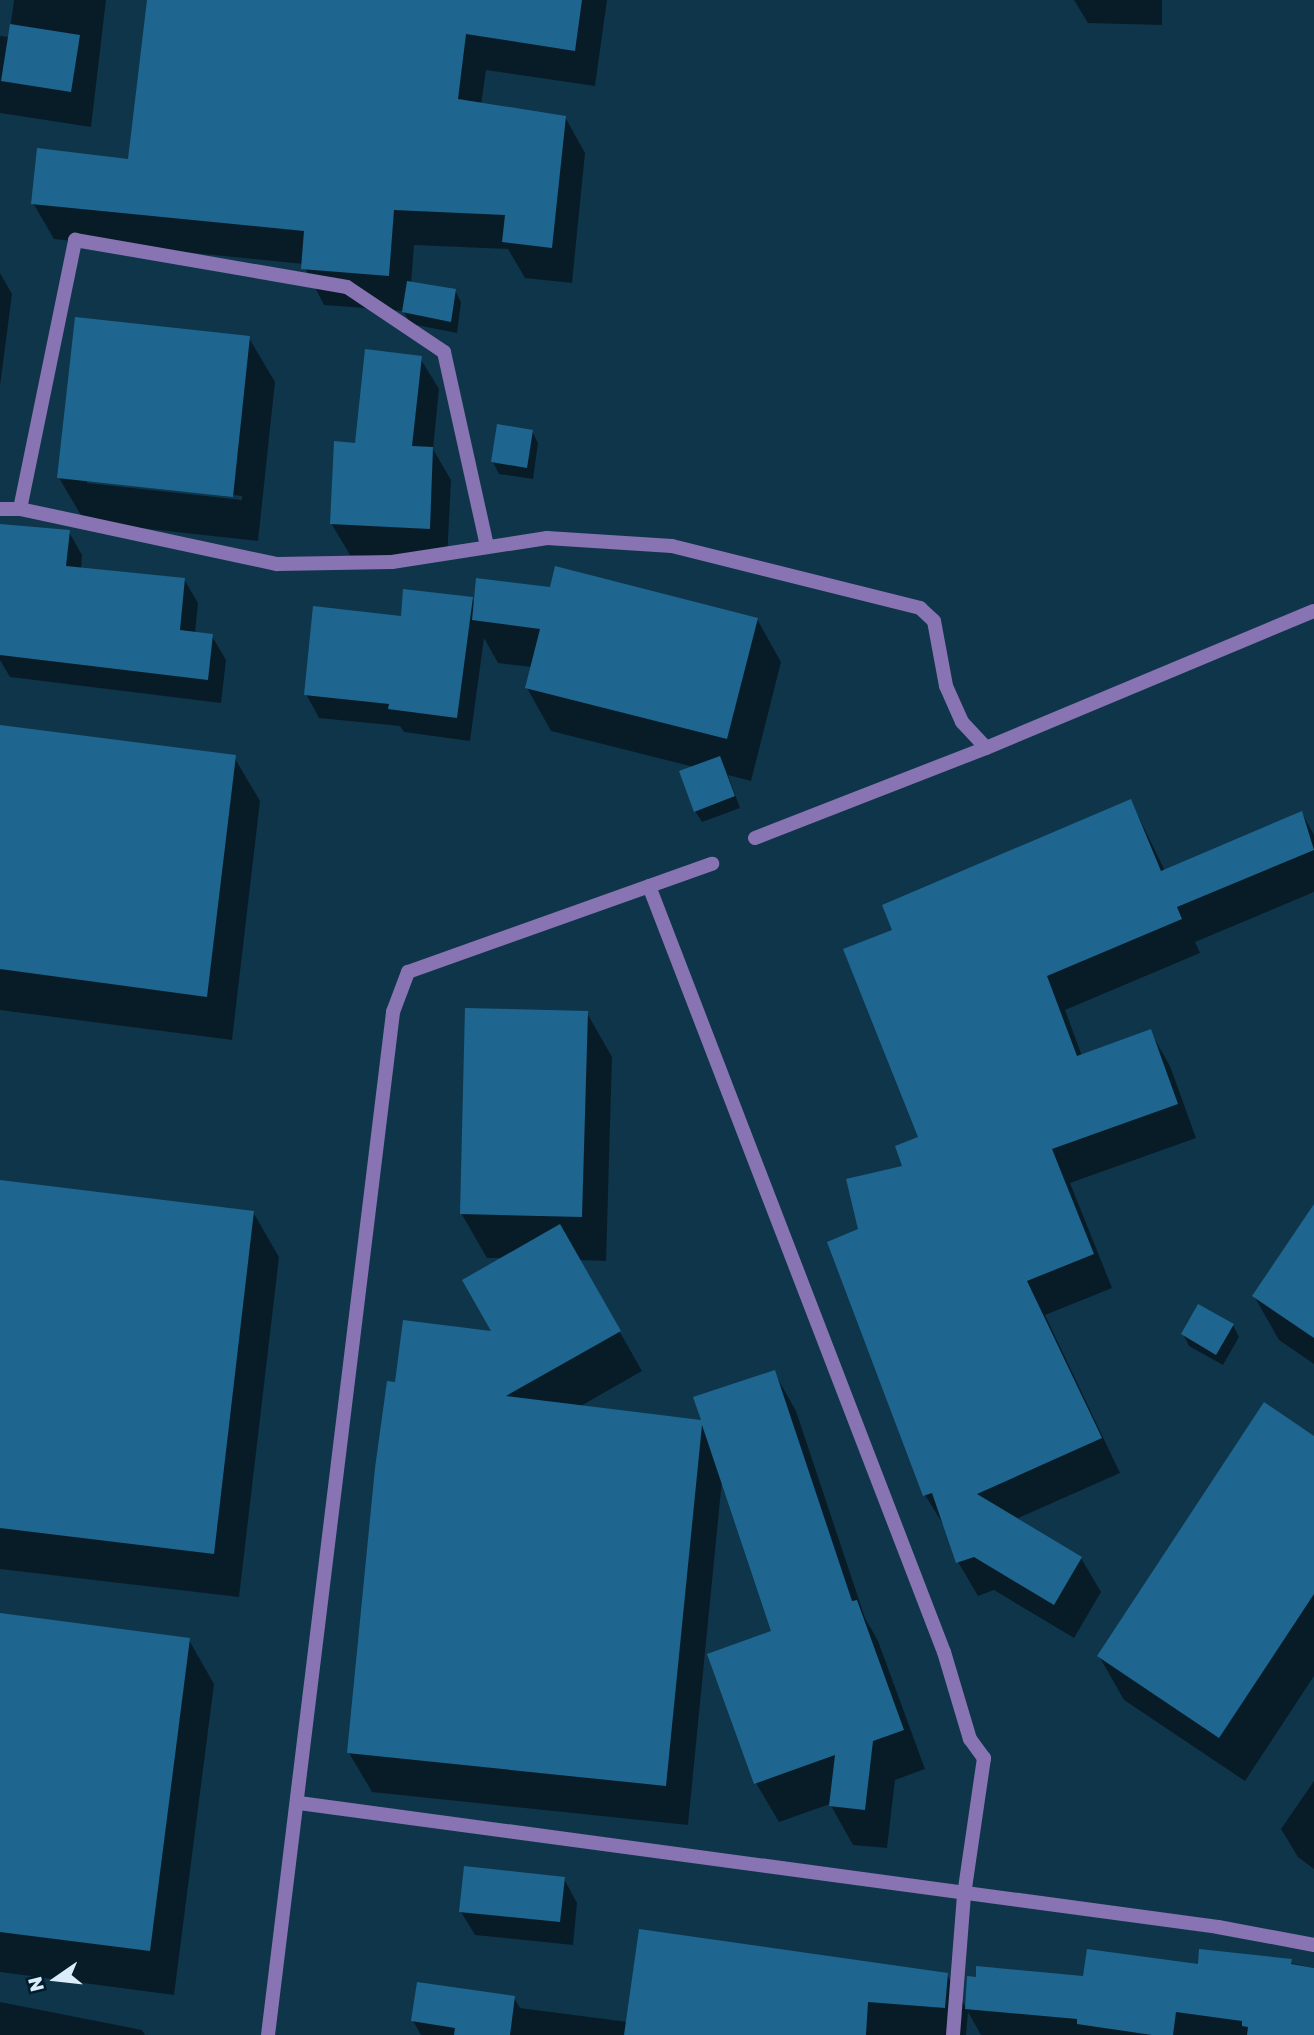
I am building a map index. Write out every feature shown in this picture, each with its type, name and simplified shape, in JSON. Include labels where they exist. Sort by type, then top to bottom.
[{"type":"lane","points":[[20,509],[75,240],[347,287],[444,352],[487,546]]},
{"type":"lane","points":[[0,509],[20,509],[276,564],[392,562],[547,538],[672,546],[920,608],[934,621],[946,686],[962,722],[986,748]]},
{"type":"lane","points":[[755,838],[986,748],[1314,611]]},
{"type":"lane","points":[[268,2035],[299,1803],[393,1012],[408,972],[712,864]]},
{"type":"lane","points":[[649,886],[944,1652],[970,1739],[984,1758],[964,1895],[953,2035]]},
{"type":"lane","points":[[299,1803],[964,1895],[1218,1927],[1314,1945]]},
{"type":"building","points":[[147,0],[582,0],[575,51],[466,34],[458,99],[566,116],[552,248],[502,242],[505,215],[394,210],[389,276],[301,269],[304,231],[31,204],[37,148],[128,159]]},
{"type":"building","points":[[10,24],[80,35],[71,92],[1,81]]},
{"type":"building","points":[[407,281],[456,289],[451,322],[402,312]]},
{"type":"building","points":[[75,317],[250,336],[233,497],[57,478]]},
{"type":"building","points":[[365,349],[422,356],[412,446],[433,447],[430,529],[330,524],[334,441],[355,443]]},
{"type":"building","points":[[497,424],[533,430],[527,468],[491,462]]},
{"type":"building","points":[[0,524],[70,530],[66,566],[185,578],[180,630],[213,634],[208,680],[0,655]]},
{"type":"building","points":[[555,566],[758,618],[727,739],[525,688],[540,629],[472,620],[476,578],[550,587]]},
{"type":"building","points":[[403,589],[473,597],[457,718],[388,709],[389,704],[304,695],[313,606],[401,616]]},
{"type":"building","points":[[0,725],[236,755],[207,997],[0,969]]},
{"type":"building","points":[[720,756],[735,796],[694,812],[679,771]]},
{"type":"building","points":[[1131,799],[1161,871],[1302,811],[1314,850],[1177,907],[1182,919],[1047,976],[1077,1056],[1151,1029],[1178,1104],[1052,1149],[1094,1254],[1027,1281],[1102,1438],[977,1494],[1082,1557],[1054,1605],[974,1557],[956,1563],[932,1493],[923,1496],[827,1242],[858,1229],[846,1179],[902,1166],[895,1146],[918,1137],[843,949],[892,930],[882,905]]},
{"type":"building","points":[[465,1008],[588,1011],[582,1217],[460,1214]]},
{"type":"building","points":[[0,1180],[254,1211],[214,1554],[0,1528]]},
{"type":"building","points":[[1314,1204],[1314,1338],[1252,1296]]},
{"type":"building","points":[[560,1224],[621,1331],[506,1396],[701,1420],[693,1397],[775,1370],[852,1601],[857,1600],[904,1730],[873,1741],[865,1810],[829,1806],[835,1755],[754,1784],[707,1654],[771,1631],[702,1425],[666,1786],[347,1753],[375,1468],[387,1381],[395,1382],[403,1320],[491,1331],[462,1280]]},
{"type":"building","points":[[1198,1304],[1234,1324],[1216,1355],[1181,1334]]},
{"type":"building","points":[[1264,1402],[1314,1436],[1314,1594],[1219,1738],[1097,1656]]},
{"type":"building","points":[[0,1613],[190,1638],[150,1951],[0,1932]]},
{"type":"building","points":[[464,1866],[565,1877],[560,1922],[459,1912]]},
{"type":"building","points":[[639,1929],[948,1973],[945,2008],[868,2002],[866,2035],[624,2035]]},
{"type":"building","points":[[1087,1949],[1198,1964],[1199,1949],[1292,1959],[1291,1964],[1314,1968],[1314,2035],[1247,2035],[1248,2027],[1242,2026],[1242,2021],[1176,2012],[1173,2035],[1152,2035],[1077,2024],[1077,2019],[965,2009],[967,1976],[976,1977],[976,1966],[1083,1976]]},
{"type":"building","points":[[417,1982],[515,1996],[510,2035],[454,2035],[455,2028],[411,2021]]}]
